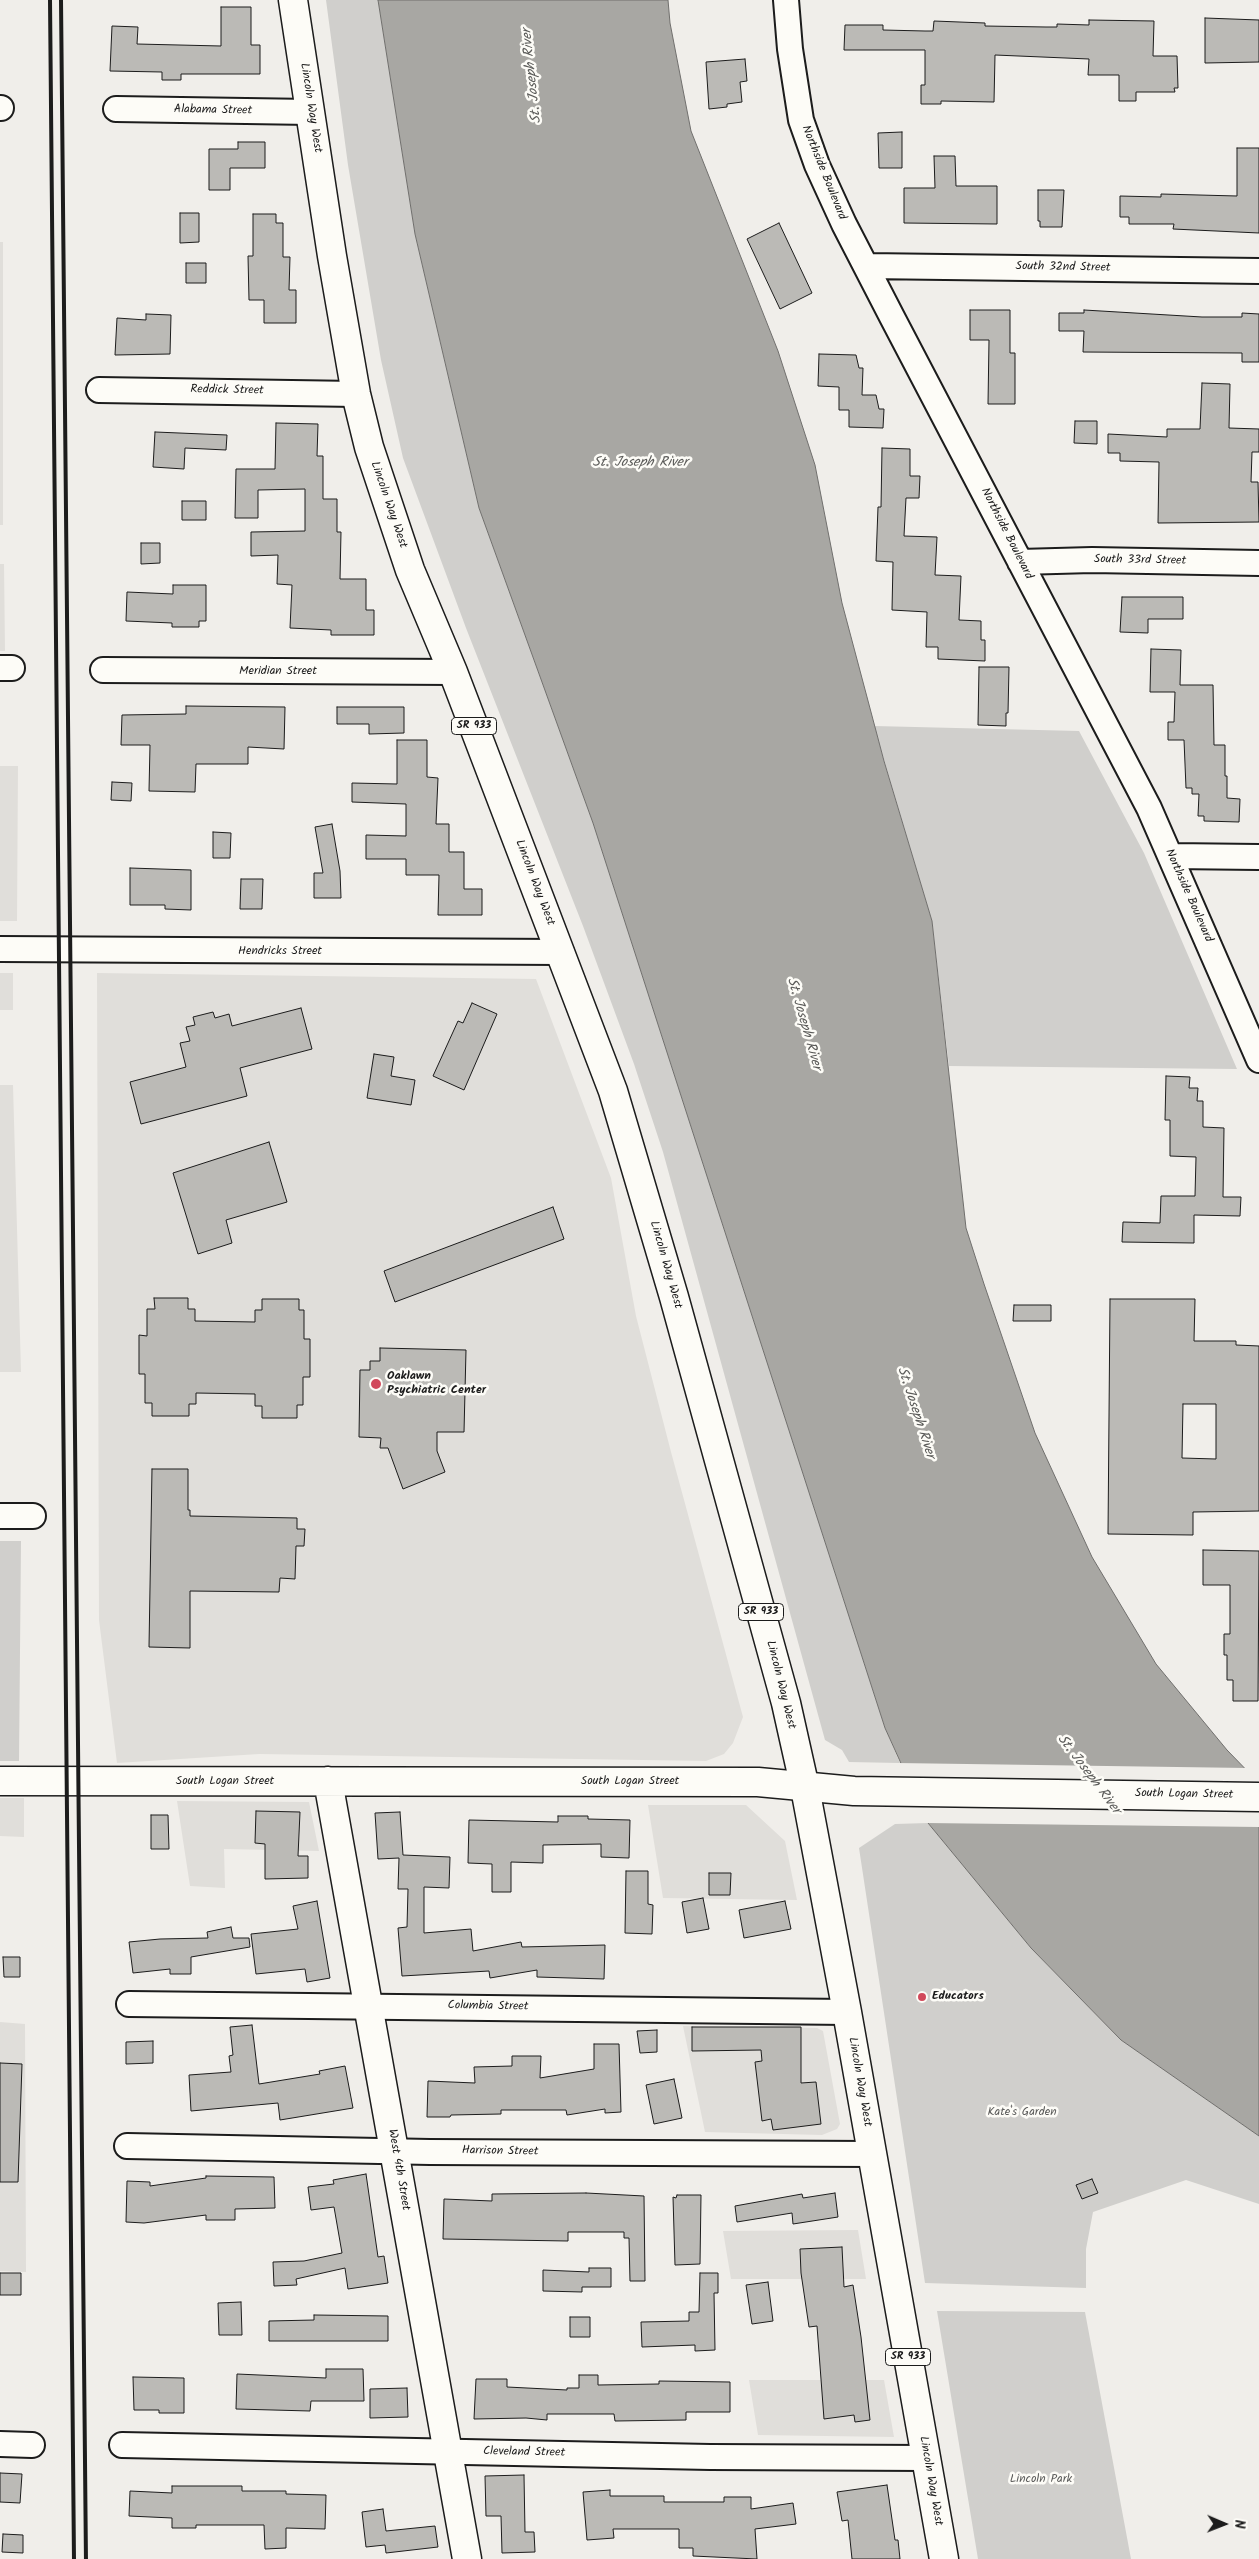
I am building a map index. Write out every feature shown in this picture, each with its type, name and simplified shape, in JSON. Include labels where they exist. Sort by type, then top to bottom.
[{"type":"main road","name":"Lincoln Way West","points":[[293,0],[356,394],[384,498],[410,570],[453,672],[613,1091],[648,1203],[786,1703],[805,1788],[847,2012],[944,2559]]},
{"type":"main road","name":"West 4th Street","points":[[328,1781],[467,2559]]},
{"type":"main road","name":"South Logan Street","points":[[0,1782],[760,1782],[854,1792],[1259,1796]]},
{"type":"street","name":"Northside Boulevard","points":[[786,0],[790,49],[801,120],[817,165],[844,224],[1148,808],[1171,856],[1259,1060]]},
{"type":"street","name":"Alabama Street","points":[[116,109],[310,112]]},
{"type":"street","name":"South 32nd Street","points":[[867,266],[1259,271]]},
{"type":"street","name":"Reddick Street","points":[[99,390],[356,394]]},
{"type":"street","name":"South 33rd Street","points":[[1020,562],[1092,560],[1259,563]]},
{"type":"street","name":"Meridian Street","points":[[103,670],[453,672]]},
{"type":"street","points":[[1171,856],[1259,857]]},
{"type":"street","name":"Hendricks Street","points":[[0,949],[561,952]]},
{"type":"street","points":[[0,1516],[33,1516]]},
{"type":"street","name":"Columbia Street","points":[[129,2004],[368,2005],[847,2012]]},
{"type":"street","name":"Harrison Street","points":[[127,2146],[395,2151],[872,2154]]},
{"type":"street","points":[[0,2444],[32,2445]]},
{"type":"street","name":"Cleveland Street","points":[[122,2445],[448,2452],[927,2458]]},
{"type":"shaded area","points":[[0,242],[3,242],[3,525],[0,525]]},
{"type":"shaded area","points":[[0,564],[4,564],[5,651],[0,651]]},
{"type":"shaded area","points":[[0,766],[18,766],[17,921],[0,921]]},
{"type":"shaded area","points":[[0,973],[13,973],[13,1010],[0,1010]]},
{"type":"shaded area","name":"Oaklawn Psychiatric Center","points":[[97,973],[536,979],[611,1178],[636,1316],[743,1717],[733,1743],[724,1754],[706,1761],[259,1754],[117,1763],[99,1620]]},
{"type":"shaded area","points":[[0,1085],[13,1085],[21,1372],[0,1372]]},
{"type":"shaded area","points":[[0,1798],[24,1798],[24,1837],[0,1836]]},
{"type":"shaded area","points":[[177,1801],[309,1802],[319,1851],[224,1849],[225,1888],[190,1886]]},
{"type":"shaded area","points":[[648,1805],[746,1805],[785,1841],[797,1900],[663,1898]]},
{"type":"shaded area","points":[[0,2022],[25,2024],[26,2272],[0,2271]]},
{"type":"shaded area","points":[[683,2026],[817,2028],[823,2031],[840,2124],[837,2129],[822,2135],[705,2132]]},
{"type":"shaded area","points":[[858,2230],[866,2279],[731,2279],[723,2231]]},
{"type":"shaded area","points":[[749,2380],[884,2380],[894,2437],[758,2435]]},
{"type":"green space","points":[[326,0],[378,0],[415,234],[479,508],[593,823],[885,1728],[900,1763],[849,1762],[842,1750],[825,1740],[663,1152],[634,1064],[583,926],[466,628],[403,458],[381,360],[348,165]]},
{"type":"green space","points":[[874,726],[1079,731],[1144,853],[1237,1069],[949,1066],[932,921]]},
{"type":"green space","points":[[0,1541],[21,1541],[19,1761],[0,1761]]},
{"type":"green space","name":"Kate's Garden","points":[[928,1823],[1031,1948],[1121,2040],[1259,2136],[1259,2204],[1186,2180],[1093,2212],[1086,2249],[1086,2288],[925,2283],[859,1848],[895,1824]]},
{"type":"green space","name":"Lincoln Park","points":[[937,2311],[1085,2312],[1131,2559],[978,2559]]},
{"type":"water","name":"St. Joseph River","points":[[378,0],[668,0],[670,23],[691,131],[778,351],[815,465],[842,603],[884,761],[932,921],[966,1228],[984,1284],[1035,1433],[1092,1557],[1156,1664],[1227,1750],[1259,1783],[1259,2136],[1121,2040],[1031,1948],[928,1823],[885,1728],[593,823],[479,508],[415,234]]},
{"type":"pier","points":[[897,1763],[1247,1768],[1259,1779],[1259,1827],[926,1823]]},
{"type":"building","points":[[221,7],[251,7],[251,45],[260,45],[260,74],[181,74],[181,80],[162,80],[162,72],[110,71],[112,26],[138,27],[137,44],[221,46]]},
{"type":"building","points":[[1205,18],[1259,20],[1259,62],[1205,63]]},
{"type":"building","points":[[1089,20],[1154,21],[1153,56],[1177,56],[1178,88],[1174,88],[1175,92],[1136,92],[1136,101],[1119,101],[1119,75],[1088,75],[1089,59],[995,55],[994,102],[941,101],[941,104],[921,104],[921,85],[925,85],[925,50],[844,50],[845,25],[883,25],[883,30],[933,31],[934,21],[985,23],[985,26],[1057,27],[1057,24],[1089,25]]},
{"type":"building","points":[[745,59],[747,81],[740,82],[742,102],[727,104],[727,107],[709,109],[706,62]]},
{"type":"building","points":[[902,132],[902,168],[879,168],[878,133]]},
{"type":"building","points":[[238,142],[265,142],[265,168],[230,168],[230,190],[209,190],[209,149],[238,149]]},
{"type":"building","points":[[1237,148],[1259,148],[1259,233],[1173,229],[1174,224],[1129,224],[1129,217],[1120,217],[1120,196],[1161,197],[1161,194],[1237,196]]},
{"type":"building","points":[[934,156],[955,156],[956,186],[997,186],[997,224],[904,223],[904,188],[935,188]]},
{"type":"building","points":[[1038,190],[1064,190],[1062,227],[1040,227],[1040,221],[1038,221]]},
{"type":"building","points":[[180,213],[199,213],[199,242],[180,243]]},
{"type":"building","points":[[253,214],[276,214],[276,223],[283,223],[283,257],[290,257],[289,290],[296,290],[296,323],[264,323],[264,300],[249,300],[248,256],[253,256]]},
{"type":"building","points":[[779,223],[812,293],[780,309],[747,239]]},
{"type":"building","points":[[186,263],[206,263],[206,283],[186,283]]},
{"type":"building","points":[[970,310],[1010,310],[1010,353],[1015,353],[1015,404],[988,404],[989,340],[970,340]]},
{"type":"building","points":[[1084,310],[1202,317],[1242,317],[1242,313],[1259,314],[1259,362],[1242,362],[1242,353],[1083,352],[1084,331],[1059,331],[1059,313],[1084,313]]},
{"type":"building","points":[[146,314],[171,315],[170,354],[115,355],[117,318],[146,320]]},
{"type":"building","points":[[819,354],[856,355],[859,368],[863,368],[862,395],[876,395],[879,409],[884,409],[883,428],[849,427],[849,410],[839,410],[839,387],[818,386]]},
{"type":"building","points":[[1202,383],[1230,384],[1229,428],[1259,429],[1259,452],[1252,452],[1251,482],[1258,482],[1259,522],[1158,523],[1159,462],[1120,461],[1120,453],[1108,453],[1108,434],[1167,437],[1167,429],[1200,429]]},
{"type":"building","points":[[1075,421],[1097,421],[1097,444],[1074,443]]},
{"type":"building","points":[[276,423],[318,424],[317,456],[323,456],[323,499],[337,499],[337,532],[341,532],[340,579],[366,579],[366,610],[374,610],[374,635],[331,635],[331,630],[290,628],[292,585],[277,584],[278,555],[251,556],[251,532],[305,531],[305,489],[258,490],[258,518],[235,518],[236,469],[275,469]]},
{"type":"building","points":[[155,432],[227,435],[226,450],[185,448],[184,469],[153,467]]},
{"type":"building","points":[[882,448],[910,449],[910,476],[920,476],[919,498],[906,498],[904,536],[937,537],[935,575],[961,576],[959,620],[981,621],[981,640],[985,640],[985,661],[938,659],[938,647],[926,647],[927,612],[892,610],[893,562],[876,561],[878,507],[881,507]]},
{"type":"building","points":[[182,501],[206,501],[206,520],[182,520]]},
{"type":"building","points":[[141,543],[160,543],[160,563],[141,564]]},
{"type":"building","points":[[173,585],[206,585],[206,621],[199,621],[199,627],[172,627],[172,623],[126,621],[127,592],[173,594]]},
{"type":"building","points":[[1122,597],[1183,597],[1183,619],[1148,619],[1148,633],[1120,632]]},
{"type":"building","points":[[1151,649],[1181,650],[1180,685],[1213,685],[1214,745],[1225,745],[1227,798],[1240,799],[1239,822],[1204,821],[1204,816],[1198,816],[1199,794],[1192,794],[1192,788],[1186,788],[1184,740],[1168,740],[1168,722],[1174,722],[1175,692],[1150,692]]},
{"type":"building","points":[[979,667],[1009,667],[1006,726],[978,725]]},
{"type":"building","points":[[186,706],[285,707],[284,749],[248,747],[248,764],[196,764],[195,792],[149,791],[150,745],[121,745],[122,715],[186,714]]},
{"type":"building","points":[[337,707],[404,707],[404,733],[369,734],[369,724],[337,724]]},
{"type":"building","points":[[397,740],[427,740],[427,777],[438,778],[436,824],[449,824],[449,852],[464,852],[464,889],[482,889],[482,915],[438,915],[439,875],[406,875],[406,859],[366,859],[366,835],[406,836],[406,804],[352,802],[352,783],[397,784]]},
{"type":"building","points":[[112,782],[132,783],[131,801],[111,800]]},
{"type":"building","points":[[332,824],[340,871],[341,898],[314,898],[314,873],[323,873],[315,827]]},
{"type":"building","points":[[213,832],[231,833],[230,858],[213,858]]},
{"type":"building","points":[[130,868],[191,870],[191,910],[165,909],[165,905],[130,905]]},
{"type":"building","points":[[241,879],[263,879],[262,909],[240,909]]},
{"type":"building","points":[[472,1003],[497,1014],[464,1090],[433,1076],[458,1021],[463,1023]]},
{"type":"building","points":[[301,1008],[312,1049],[240,1068],[247,1096],[141,1124],[130,1082],[186,1067],[180,1043],[190,1041],[186,1027],[195,1025],[193,1017],[213,1012],[215,1018],[229,1014],[232,1026]]},
{"type":"building","points":[[374,1054],[394,1057],[391,1076],[415,1080],[411,1105],[367,1098]]},
{"type":"building","points":[[1166,1076],[1190,1077],[1189,1088],[1198,1088],[1197,1101],[1203,1101],[1203,1127],[1224,1128],[1223,1197],[1241,1197],[1240,1216],[1194,1215],[1194,1243],[1122,1242],[1123,1222],[1160,1223],[1161,1196],[1195,1196],[1196,1157],[1170,1156],[1170,1120],[1165,1120]]},
{"type":"building","points":[[269,1142],[287,1202],[226,1220],[232,1243],[198,1254],[173,1173]]},
{"type":"building","points":[[553,1207],[564,1239],[395,1302],[384,1271]]},
{"type":"building","points":[[154,1298],[188,1298],[188,1309],[195,1309],[195,1321],[255,1322],[255,1310],[262,1310],[262,1299],[299,1299],[299,1310],[304,1310],[304,1339],[310,1339],[310,1377],[303,1377],[303,1405],[297,1405],[297,1418],[262,1418],[262,1406],[255,1406],[255,1394],[196,1393],[196,1404],[189,1404],[189,1416],[152,1416],[152,1403],[145,1403],[145,1374],[139,1374],[139,1335],[147,1336],[147,1309],[155,1309]]},
{"type":"building","points":[[1110,1299],[1195,1299],[1194,1341],[1236,1341],[1236,1345],[1259,1346],[1259,1511],[1193,1512],[1193,1535],[1108,1534]],"holes":[[[1183,1404],[1216,1404],[1216,1459],[1182,1458]]]},
{"type":"building","points":[[1014,1305],[1051,1305],[1051,1321],[1013,1321]]},
{"type":"building","points":[[380,1348],[466,1350],[464,1432],[437,1432],[437,1451],[445,1472],[403,1489],[388,1448],[380,1448],[381,1438],[359,1437],[360,1370],[370,1370],[370,1361],[380,1361]]},
{"type":"building","points":[[152,1469],[188,1469],[188,1510],[190,1510],[190,1516],[297,1518],[297,1529],[305,1529],[304,1546],[296,1546],[295,1579],[280,1578],[279,1592],[190,1591],[190,1648],[149,1647]]},
{"type":"building","points":[[1203,1550],[1259,1551],[1258,1701],[1233,1701],[1233,1680],[1227,1680],[1227,1655],[1224,1655],[1224,1634],[1230,1634],[1230,1585],[1203,1585]]},
{"type":"building","points":[[256,1811],[300,1812],[298,1856],[308,1856],[308,1878],[265,1879],[265,1844],[255,1843]]},
{"type":"building","points":[[400,1812],[403,1855],[450,1857],[449,1888],[424,1887],[424,1933],[471,1929],[473,1951],[521,1942],[522,1947],[605,1945],[604,1979],[537,1977],[537,1970],[490,1978],[489,1971],[402,1976],[398,1928],[407,1927],[408,1889],[398,1889],[399,1858],[378,1859],[375,1813]]},
{"type":"building","points":[[151,1815],[168,1815],[169,1849],[151,1849]]},
{"type":"building","points":[[558,1816],[588,1816],[588,1819],[630,1820],[629,1858],[601,1857],[601,1844],[543,1845],[543,1863],[511,1862],[511,1892],[492,1892],[492,1864],[468,1863],[469,1820],[558,1822]]},
{"type":"building","points":[[626,1871],[648,1871],[648,1904],[653,1905],[652,1934],[625,1933]]},
{"type":"building","points":[[709,1873],[731,1873],[730,1895],[709,1895]]},
{"type":"building","points":[[703,1898],[709,1929],[687,1933],[682,1902]]},
{"type":"building","points":[[317,1901],[330,1978],[307,1982],[305,1969],[256,1974],[251,1934],[298,1929],[293,1906]]},
{"type":"building","points":[[785,1901],[791,1929],[744,1938],[739,1910]]},
{"type":"building","points":[[231,1927],[233,1938],[249,1938],[250,1947],[191,1957],[191,1974],[170,1974],[170,1969],[133,1973],[129,1942],[208,1938],[207,1932]]},
{"type":"building","points":[[3,1957],[20,1957],[20,1977],[4,1977]]},
{"type":"building","points":[[252,2025],[259,2084],[320,2074],[319,2071],[345,2066],[353,2108],[280,2120],[278,2103],[191,2111],[189,2075],[231,2072],[229,2056],[233,2055],[230,2027]]},
{"type":"building","points":[[692,2027],[801,2027],[801,2083],[816,2082],[821,2124],[773,2130],[771,2119],[762,2121],[755,2062],[762,2061],[761,2050],[692,2051]]},
{"type":"building","points":[[657,2030],[657,2052],[640,2053],[637,2031]]},
{"type":"building","points":[[153,2041],[153,2063],[126,2064],[126,2042]]},
{"type":"building","points":[[594,2044],[619,2044],[621,2112],[605,2113],[605,2109],[567,2115],[566,2110],[501,2110],[501,2114],[427,2117],[428,2081],[475,2083],[474,2067],[512,2066],[512,2056],[541,2056],[540,2078],[594,2069]]},
{"type":"building","points":[[0,2063],[22,2064],[18,2182],[0,2182]]},
{"type":"building","points":[[674,2079],[682,2118],[654,2124],[646,2085]]},
{"type":"building","points":[[366,2174],[378,2257],[384,2256],[388,2283],[348,2289],[345,2268],[296,2279],[297,2285],[274,2286],[273,2262],[304,2261],[342,2253],[334,2207],[311,2210],[308,2187],[334,2184],[333,2180]]},
{"type":"building","points":[[206,2176],[274,2177],[275,2208],[235,2209],[235,2220],[206,2220],[206,2215],[144,2223],[126,2222],[127,2181],[150,2182],[150,2186],[206,2178]]},
{"type":"building","points":[[1092,2179],[1098,2193],[1082,2199],[1076,2185]]},
{"type":"building","points":[[586,2193],[644,2196],[645,2281],[630,2281],[629,2238],[624,2238],[624,2232],[568,2232],[568,2241],[443,2239],[444,2199],[492,2201],[492,2194]]},
{"type":"building","points":[[835,2193],[838,2217],[793,2224],[792,2213],[737,2222],[735,2206],[802,2194],[803,2198]]},
{"type":"building","points":[[677,2195],[701,2195],[700,2264],[675,2265],[673,2197],[676,2198]]},
{"type":"building","points":[[842,2247],[844,2287],[853,2285],[870,2420],[855,2422],[854,2415],[824,2419],[817,2326],[809,2327],[801,2273],[800,2249]]},
{"type":"building","points":[[589,2268],[611,2268],[611,2287],[582,2287],[582,2292],[543,2291],[543,2270],[589,2272]]},
{"type":"building","points":[[0,2273],[21,2273],[21,2295],[0,2295]]},
{"type":"building","points":[[700,2273],[718,2273],[718,2293],[714,2293],[715,2350],[695,2351],[695,2345],[642,2347],[641,2322],[689,2321],[689,2312],[699,2312]]},
{"type":"building","points":[[768,2282],[773,2321],[752,2324],[746,2285]]},
{"type":"building","points":[[241,2302],[242,2335],[219,2335],[218,2303]]},
{"type":"building","points":[[314,2315],[388,2316],[388,2341],[269,2341],[269,2321],[314,2320]]},
{"type":"building","points":[[570,2317],[590,2317],[590,2337],[570,2337]]},
{"type":"building","points":[[326,2369],[363,2369],[364,2401],[311,2401],[310,2411],[236,2409],[237,2374],[326,2378]]},
{"type":"building","points":[[579,2375],[598,2375],[598,2385],[659,2384],[659,2381],[730,2382],[730,2412],[686,2412],[686,2420],[615,2421],[614,2414],[547,2414],[547,2420],[526,2418],[474,2419],[476,2379],[507,2379],[507,2387],[567,2390],[567,2388],[579,2388]]},
{"type":"building","points":[[133,2377],[184,2378],[184,2413],[134,2410]]},
{"type":"building","points":[[407,2388],[408,2417],[370,2418],[370,2389]]},
{"type":"building","points":[[0,2473],[22,2474],[20,2503],[0,2502]]},
{"type":"building","points":[[524,2475],[525,2532],[534,2532],[535,2552],[502,2553],[501,2516],[486,2516],[485,2476]]},
{"type":"building","points":[[887,2485],[895,2540],[898,2540],[900,2559],[852,2559],[848,2520],[842,2521],[837,2492]]},
{"type":"building","points":[[172,2486],[242,2486],[242,2491],[286,2491],[286,2494],[326,2495],[325,2529],[286,2528],[286,2548],[265,2549],[264,2525],[196,2525],[196,2528],[172,2528],[172,2518],[129,2516],[130,2491],[172,2493]]},
{"type":"building","points":[[610,2490],[610,2496],[664,2496],[664,2502],[724,2502],[724,2497],[751,2497],[751,2509],[793,2503],[796,2524],[755,2529],[757,2559],[693,2556],[693,2548],[679,2548],[679,2529],[613,2529],[614,2538],[587,2540],[583,2492]]},
{"type":"building","points":[[383,2509],[386,2531],[435,2526],[438,2547],[386,2553],[385,2545],[366,2547],[362,2512]]},
{"type":"building","points":[[3,2534],[23,2535],[23,2553],[2,2552]]},
{"type":"railway","points":[[50,0],[74,2559]]},
{"type":"railway","points":[[61,0],[86,2559]]},
{"type":"place","name":"Oaklawn Psychiatric Center","points":[[376,1384]]},
{"type":"place","name":"Educators","points":[[922,1997]]}]
